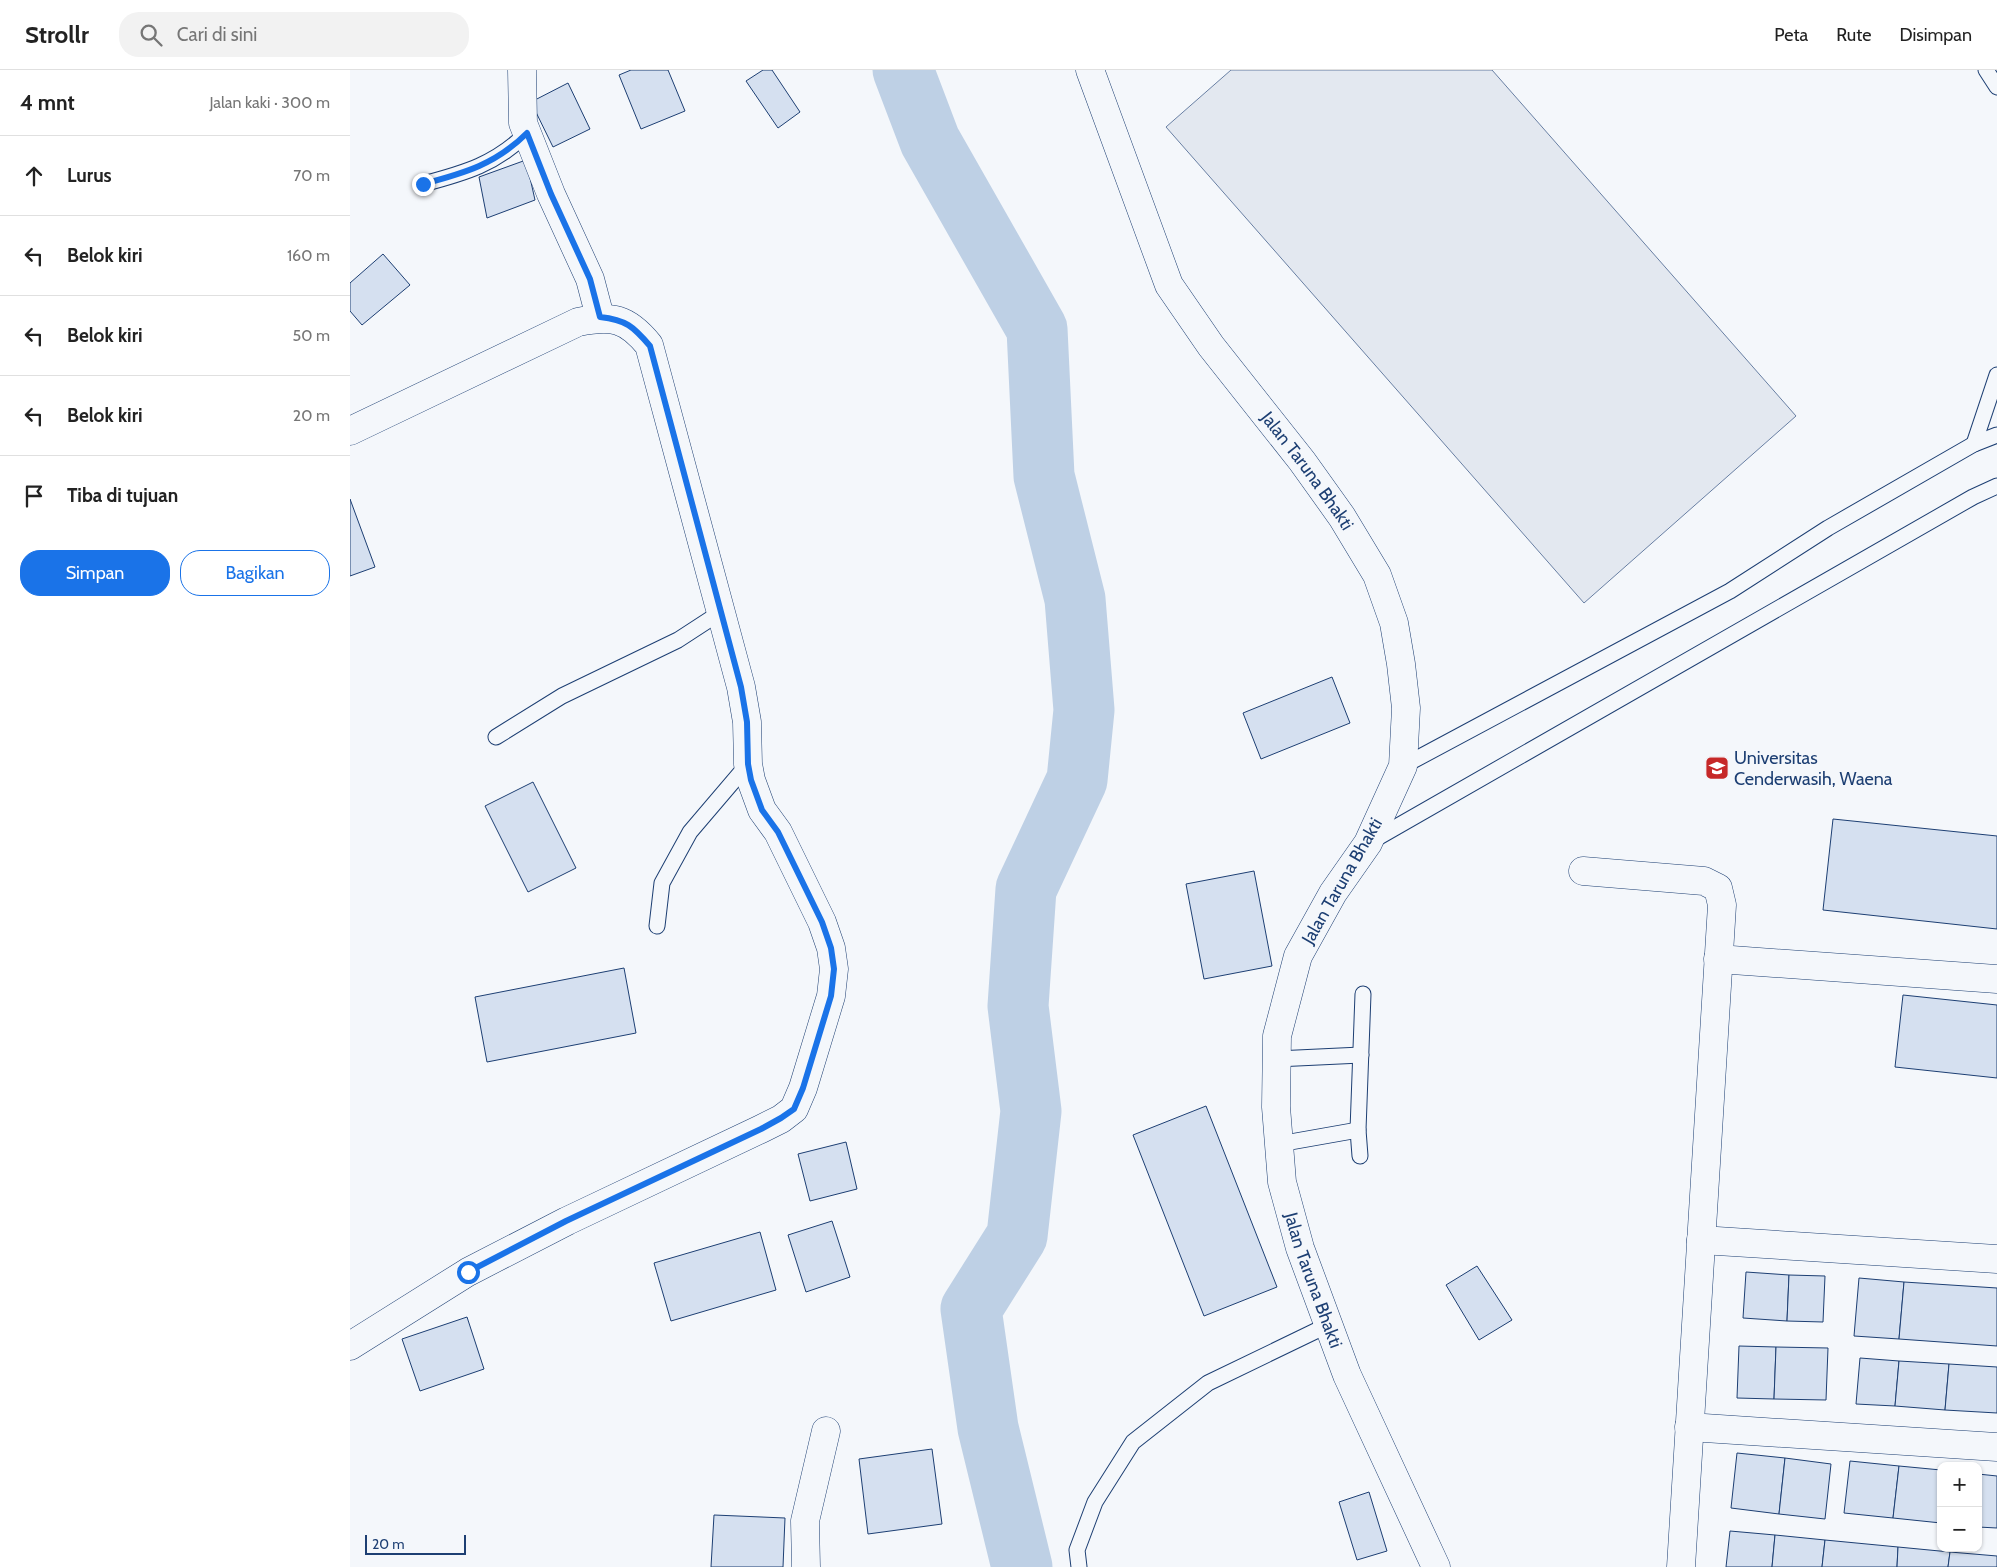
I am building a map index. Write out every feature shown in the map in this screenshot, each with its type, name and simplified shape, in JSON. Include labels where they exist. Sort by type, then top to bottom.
[{"type":"street","points":[[522,70],[523,123],[551,194],[590,279],[600,317]]},
{"type":"street","name":"Jalan Taruna Bhakti","points":[[1090,70],[1169,285],[1211,346],[1302,461],[1342,517],[1377,575],[1394,623],[1406,708],[1404,766],[1368,844],[1333,893],[1298,956],[1277,1036],[1276,1107],[1282,1182],[1300,1248],[1347,1375],[1436,1567]]},
{"type":"street","points":[[350,431],[578,322],[600,317],[621,320],[638,332],[650,346],[741,687],[747,722],[748,764],[751,780],[762,810],[778,832],[822,922],[831,948],[834,969],[831,996],[803,1088],[794,1109],[761,1129],[566,1221],[468,1272],[350,1346]]},
{"type":"street","points":[[1583,871],[1704,880],[1718,888],[1722,905],[1681,1567]]},
{"type":"street","points":[[1718,959],[1997,979]]},
{"type":"street","points":[[1701,1240],[1997,1259]]},
{"type":"street","points":[[1689,1427],[1997,1447]]},
{"type":"street","points":[[806,1567],[805,1521],[826,1431]]},
{"type":"lane","points":[[423,184],[463,173],[490,162],[513,147],[527,133]]},
{"type":"lane","points":[[1974,444],[1997,375]]},
{"type":"lane","points":[[1404,766],[1730,591],[1828,528],[1974,444],[1997,435]]},
{"type":"lane","points":[[1368,844],[1973,497],[1997,486]]},
{"type":"lane","points":[[496,737],[562,696],[678,640],[721,612]]},
{"type":"lane","points":[[656,926],[662,883],[690,832],[748,764]]},
{"type":"lane","points":[[1360,1156],[1358,1130],[1363,994]]},
{"type":"lane","points":[[1276,1059],[1361,1055]]},
{"type":"lane","points":[[1279,1144],[1358,1130]]},
{"type":"lane","points":[[1080,1567],[1077,1550],[1096,1502],[1133,1442],[1208,1383],[1328,1325]]},
{"type":"shaded area","points":[[1231,70],[1492,70],[1796,416],[1584,603],[1166,127]]},
{"type":"building","points":[[631,70],[668,70],[685,111],[641,129],[619,75]]},
{"type":"building","points":[[763,70],[772,70],[800,112],[778,128],[746,81]]},
{"type":"building","points":[[568,83],[590,129],[553,147],[531,102]]},
{"type":"building","points":[[526,160],[535,200],[487,218],[479,177]]},
{"type":"building","points":[[383,254],[410,285],[362,325],[350,311],[350,283]]},
{"type":"building","points":[[350,499],[375,567],[350,576]]},
{"type":"building","points":[[1332,677],[1350,723],[1261,759],[1243,713]]},
{"type":"building","points":[[533,782],[576,868],[528,892],[485,806]]},
{"type":"building","points":[[1833,819],[1997,836],[1997,929],[1823,910]]},
{"type":"building","points":[[1254,871],[1272,966],[1204,979],[1186,884]]},
{"type":"building","points":[[624,968],[636,1033],[487,1062],[475,997]]},
{"type":"building","points":[[1903,995],[1997,1005],[1997,1078],[1895,1067]]},
{"type":"building","points":[[1206,1106],[1277,1287],[1204,1316],[1133,1135]]},
{"type":"building","points":[[846,1142],[857,1189],[810,1201],[798,1154]]},
{"type":"building","points":[[832,1221],[850,1277],[806,1292],[788,1235]]},
{"type":"building","points":[[760,1232],[776,1290],[671,1321],[654,1263]]},
{"type":"building","points":[[1477,1266],[1512,1320],[1479,1340],[1446,1285]]},
{"type":"building","points":[[1746,1272],[1789,1275],[1787,1321],[1743,1318]]},
{"type":"building","points":[[1789,1275],[1825,1276],[1823,1322],[1787,1321]]},
{"type":"building","points":[[1859,1278],[1904,1282],[1899,1339],[1854,1336]]},
{"type":"building","points":[[1904,1282],[1997,1288],[1997,1346],[1899,1339]]},
{"type":"building","points":[[467,1317],[484,1369],[420,1391],[402,1339]]},
{"type":"building","points":[[1739,1346],[1776,1347],[1774,1399],[1737,1398]]},
{"type":"building","points":[[1776,1347],[1828,1348],[1826,1400],[1774,1399]]},
{"type":"building","points":[[1860,1358],[1899,1361],[1895,1406],[1856,1404]]},
{"type":"building","points":[[1899,1361],[1949,1364],[1945,1410],[1895,1406]]},
{"type":"building","points":[[1949,1364],[1997,1367],[1997,1413],[1945,1410]]},
{"type":"building","points":[[932,1449],[942,1524],[868,1534],[859,1459]]},
{"type":"building","points":[[1737,1453],[1785,1458],[1779,1514],[1731,1508]]},
{"type":"building","points":[[1785,1458],[1831,1464],[1825,1519],[1779,1514]]},
{"type":"building","points":[[1850,1461],[1899,1466],[1893,1518],[1844,1513]]},
{"type":"building","points":[[1899,1466],[1937,1470],[1937,1523],[1893,1518]]},
{"type":"building","points":[[1982,1474],[1997,1476],[1997,1528],[1982,1527]]},
{"type":"building","points":[[1369,1492],[1387,1551],[1357,1560],[1339,1502]]},
{"type":"building","points":[[714,1515],[785,1518],[783,1567],[711,1567]]},
{"type":"building","points":[[1730,1531],[1775,1535],[1772,1567],[1726,1567]]},
{"type":"building","points":[[1775,1535],[1825,1540],[1822,1567],[1772,1567]]},
{"type":"building","points":[[1825,1540],[1898,1547],[1897,1567],[1822,1567]]},
{"type":"building","points":[[1898,1547],[1950,1552],[1948,1567],[1897,1567]]},
{"type":"building","points":[[1950,1552],[1997,1556],[1997,1567],[1948,1567]]},
{"type":"waterway","points":[[903,70],[930,141],[1037,329],[1044,476],[1075,599],[1084,710],[1077,780],[1026,889],[1018,1006],[1031,1111],[1017,1236],[971,1309],[988,1428],[1022,1567]]},
{"type":"place","name":"Universitas Cenderwasih, Waena","points":[[1717,768]]},
{"type":"route","points":[[423,184],[463,173],[490,162],[513,147],[527,133],[551,194],[590,279],[600,317],[621,320],[638,332],[650,346],[741,687],[747,722],[748,764],[751,780],[762,810],[778,832],[822,922],[831,948],[834,969],[831,996],[803,1088],[794,1109],[761,1129],[566,1221],[468,1272]]}]
